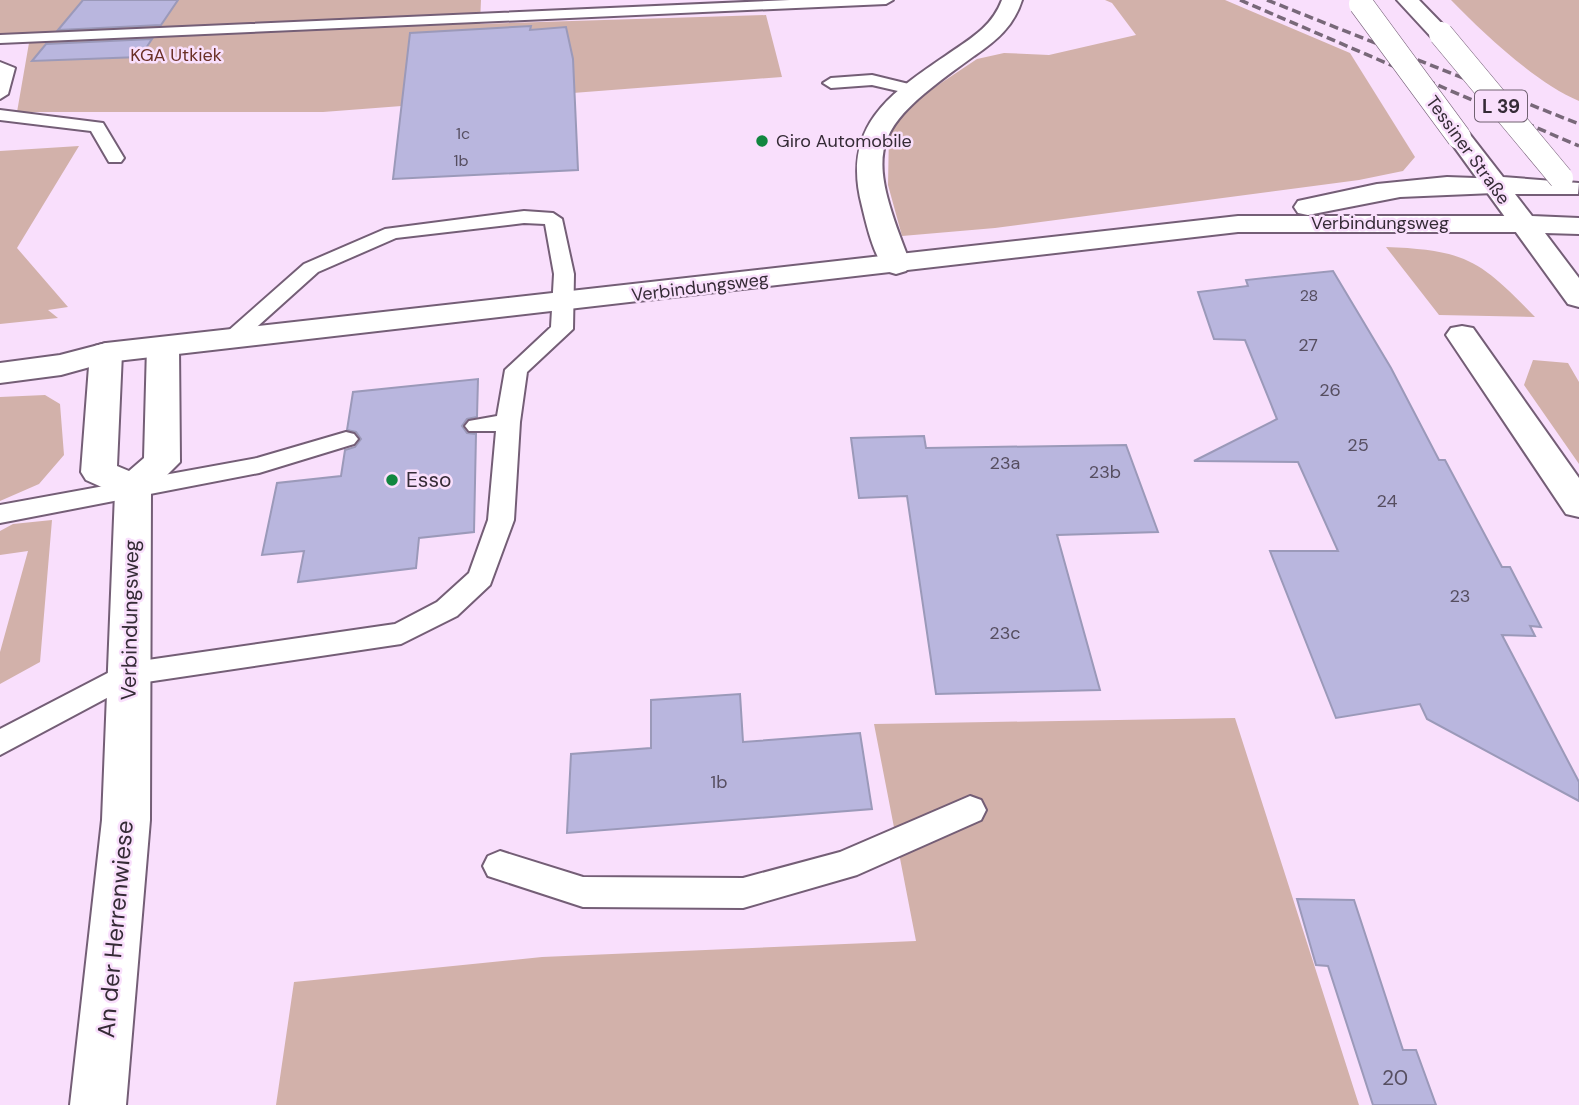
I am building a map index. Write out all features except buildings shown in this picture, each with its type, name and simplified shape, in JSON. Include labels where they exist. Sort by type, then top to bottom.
[{"type":"main road","points":[[896,265],[871,197],[867,164],[869,143],[878,123],[911,89],[991,34],[1009,10],[1012,0]]},
{"type":"main road","name":"L 39","points":[[1407,0],[1441,34],[1570,189]]},
{"type":"main road","name":"Tessiner Straße","points":[[1360,2],[1579,298]]},
{"type":"main road","name":"Verbindungsweg","points":[[1238,224],[1337,199],[1446,184],[1570,189]]},
{"type":"main road","name":"Verbindungsweg","points":[[0,373],[61,365],[106,353],[230,339],[563,316],[896,265],[1238,224],[1579,226]]},
{"type":"main road","points":[[1462,335],[1579,505]]},
{"type":"main road","points":[[106,353],[99,472],[133,487],[162,461],[163,346]]},
{"type":"main road","name":"Verbindungsweg","points":[[0,358],[73,350],[106,353]]},
{"type":"main road","name":"Verbindungsweg","points":[[128,754],[127,674],[133,487]]},
{"type":"main road","name":"An der Herrenwiese","points":[[98,1105],[124,841],[128,754]]},
{"type":"lane","points":[[0,38],[886,0]]},
{"type":"lane","points":[[0,67],[8,68],[0,94]]},
{"type":"lane","points":[[831,82],[872,80],[911,89]]},
{"type":"lane","points":[[0,115],[97,127],[115,158]]},
{"type":"lane","points":[[0,743],[127,674],[401,634],[447,609],[481,578],[501,520],[508,422],[516,370],[563,316],[564,274],[554,219],[524,217],[393,233],[311,268],[230,339]]},
{"type":"lane","points":[[477,426],[508,422]]},
{"type":"lane","points":[[0,514],[259,465],[346,439]]},
{"type":"lane","points":[[500,866],[583,892],[743,893],[845,865],[970,810]]},
{"type":"green space","name":"KGA Utkiek","points":[[0,0],[481,0],[480,24],[766,15],[782,77],[323,112],[17,112],[29,43],[0,44]]},
{"type":"green space","points":[[1105,0],[1225,0],[1350,53],[1415,157],[1403,171],[1359,180],[995,228],[902,236],[888,185],[889,132],[905,107],[977,59],[1004,53],[1049,55],[1136,35],[1112,3]]},
{"type":"green space","points":[[1451,0],[1579,0],[1579,101],[1528,70],[1494,42]]},
{"type":"green space","points":[[79,146],[17,248],[68,307],[48,310],[58,318],[0,324],[0,151]]},
{"type":"green space","points":[[1386,247],[1435,251],[1470,262],[1500,282],[1535,317],[1439,315]]},
{"type":"green space","points":[[1533,360],[1568,363],[1579,382],[1579,464],[1524,385]]},
{"type":"green space","points":[[45,395],[60,404],[64,455],[39,484],[0,501],[0,397]]},
{"type":"green space","points":[[52,520],[40,662],[0,684],[0,652],[28,551],[0,555],[0,531],[13,524]]},
{"type":"green space","points":[[1235,718],[1359,1105],[276,1105],[294,982],[542,957],[916,941],[874,724]]},
{"type":"railway","points":[[1240,0],[1579,146]]},
{"type":"railway","points":[[1267,0],[1579,124]]},
{"type":"place","name":"Giro Automobile","points":[[762,141]]},
{"type":"place","name":"Esso","points":[[392,480]]}]
